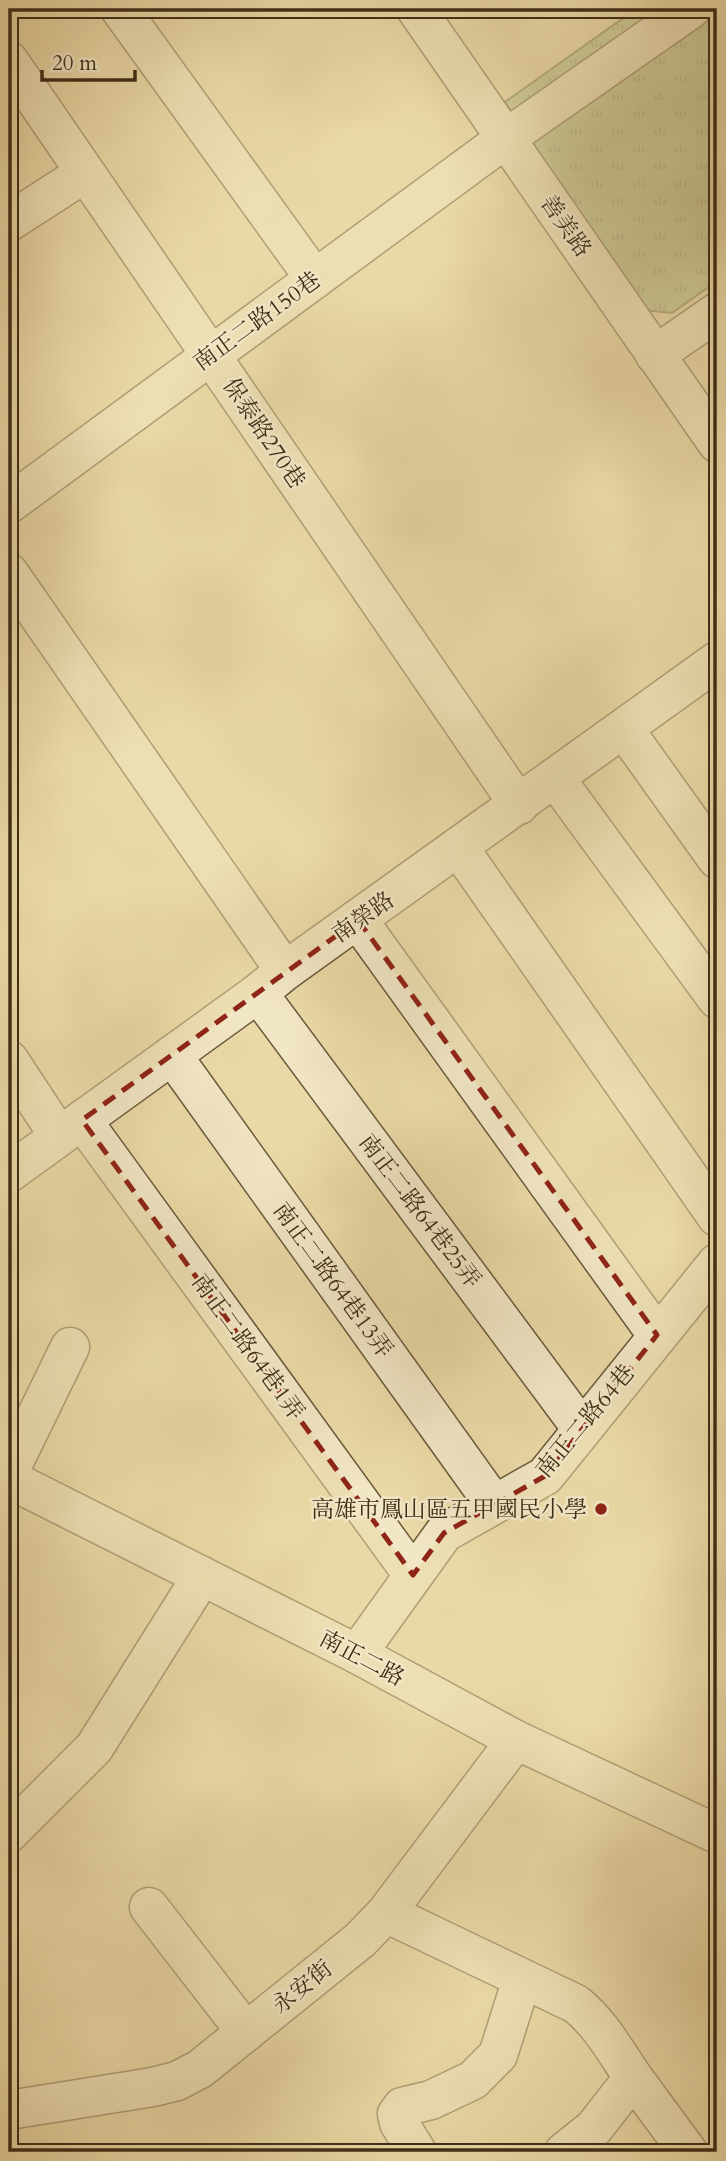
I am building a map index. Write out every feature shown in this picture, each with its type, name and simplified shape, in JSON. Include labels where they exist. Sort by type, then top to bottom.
[{"type":"street","points":[[120,9],[315,279]]},
{"type":"street","name":"善美路","points":[[416,9],[717,443]]},
{"type":"street","name":"南正二路150巷","points":[[9,504],[505,139],[691,9]]},
{"type":"street","name":"保泰路270巷","points":[[9,61],[519,804]]},
{"type":"street","points":[[9,222],[85,173]]},
{"type":"street","points":[[655,355],[717,312]]},
{"type":"street","name":"南正二路64巷25弄","points":[[9,573],[272,982],[582,1430]]},
{"type":"street","name":"南榮路","points":[[9,1173],[555,778],[715,667]]},
{"type":"street","points":[[624,729],[717,859]]},
{"type":"street","points":[[555,778],[717,999]]},
{"type":"street","points":[[459,848],[717,1217]]},
{"type":"street","points":[[358,920],[657,1335]]},
{"type":"street","name":"南正二路64巷13弄","points":[[172,1055],[494,1504]]},
{"type":"street","name":"南正二路64巷1弄","points":[[9,1060],[70,1128],[414,1575]]},
{"type":"street","name":"南正二路64巷","points":[[357,1654],[444,1532],[545,1476],[717,1263]]},
{"type":"street","points":[[9,1472],[70,1347]]},
{"type":"street","name":"南正二路","points":[[9,1479],[357,1654],[516,1740],[717,1834]]},
{"type":"street","points":[[9,1833],[94,1748],[202,1576]]},
{"type":"street","name":"永安街","points":[[9,2110],[177,2081],[200,2069],[360,1940],[386,1913],[516,1740]]},
{"type":"street","points":[[149,1907],[246,2032]]},
{"type":"street","points":[[386,1913],[576,2004],[589,2014],[688,2152]]},
{"type":"street","points":[[416,2152],[399,2123],[397,2114],[402,2108],[431,2100],[473,2080],[498,2055],[522,1979]]},
{"type":"street","points":[[564,2152],[594,2128],[634,2078]]},
{"type":"highlighted area","points":[[358,920],[657,1335],[545,1476],[444,1533],[413,1575],[82,1120]]},
{"type":"green space","points":[[636,9],[717,9],[717,281],[672,313],[643,310],[505,102]]},
{"type":"place","name":"高雄市鳳山區五甲國民小學","points":[[601,1509]]}]
